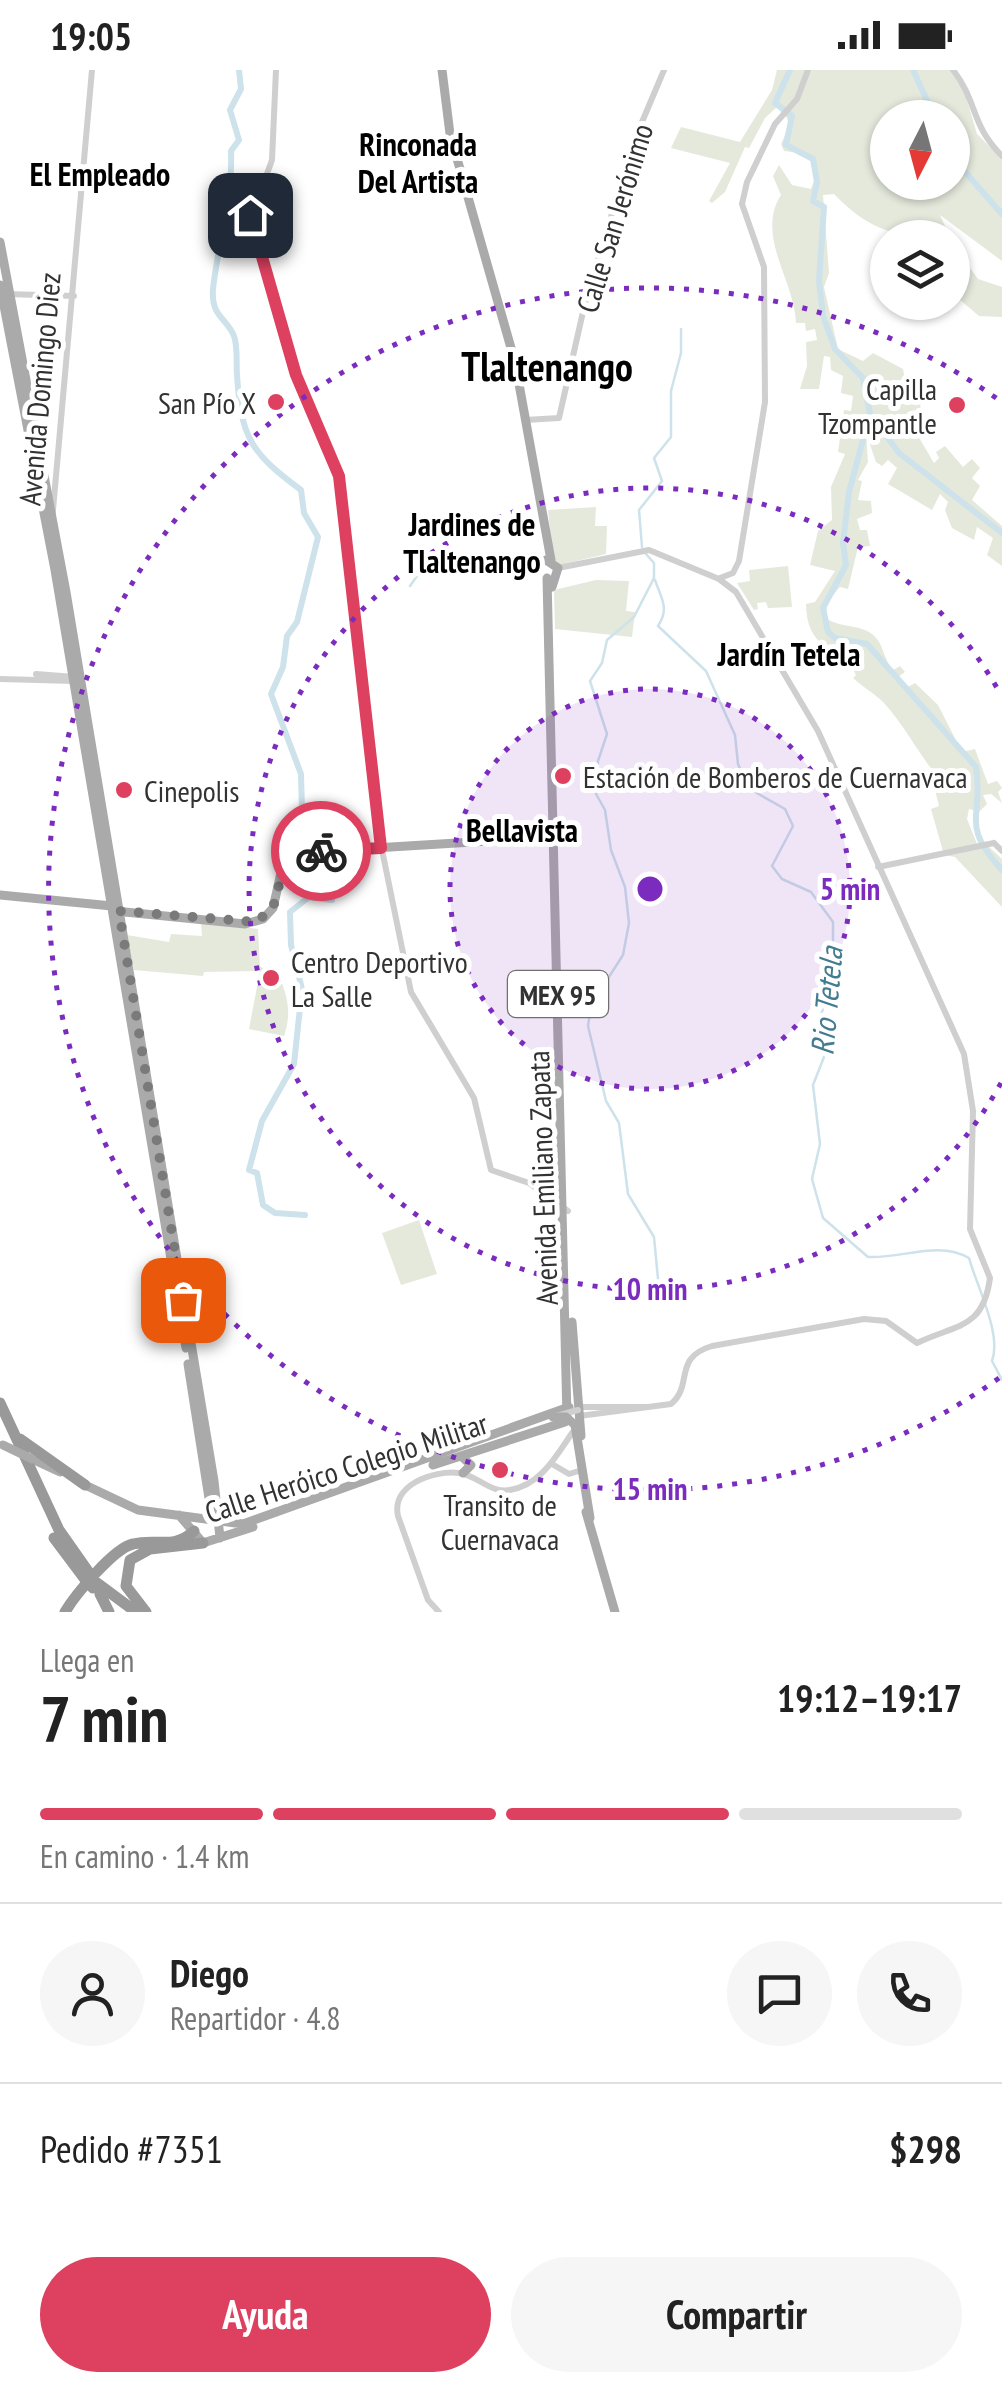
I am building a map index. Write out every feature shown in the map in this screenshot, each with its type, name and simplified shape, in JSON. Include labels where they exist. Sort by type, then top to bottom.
[{"type":"highway","points":[[0,1403],[52,1535],[94,1585],[123,1612]]},
{"type":"highway","points":[[5,1422],[28,1447],[86,1485]]},
{"type":"highway","points":[[67,1612],[123,1547],[178,1542],[194,1531]]},
{"type":"highway","points":[[146,1612],[128,1593],[124,1574],[134,1556],[203,1542]]},
{"type":"highway","points":[[67,1612],[124,1552],[146,1546],[162,1548]]},
{"type":"highway","points":[[94,1585],[109,1612]]},
{"type":"highway","points":[[94,1585],[136,1612]]},
{"type":"main road","name":"Avenida Emiliano Zapata","points":[[440,70],[446,138],[488,269],[525,420],[551,569],[557,898]]},
{"type":"main road","points":[[0,242],[2,292],[48,522]]},
{"type":"main road","name":"Avenida Domingo Diez","points":[[48,522],[111,905],[181,1286],[210,1482],[208,1518]]},
{"type":"main road","name":"Avenida Emiliano Zapata","points":[[552,712],[566,1211],[567,1416]]},
{"type":"main road","points":[[111,905],[245,924],[263,919],[273,908],[284,860],[296,850],[554,836]]},
{"type":"main road","points":[[0,894],[175,915]]},
{"type":"main road","name":"Avenida Domingo Diez","points":[[152,1132],[220,1538]]},
{"type":"main road","name":"Avenida Emiliano Zapata","points":[[566,1211],[571,1303],[567,1416]]},
{"type":"main road","points":[[430,1460],[463,1454],[567,1416],[575,1425],[594,1540]]},
{"type":"main road","name":"Calle Heróico Colegio Militar","points":[[463,1454],[220,1538],[203,1542],[194,1531],[208,1518],[220,1522],[253,1521],[567,1416]]},
{"type":"main road","name":"MEX 95","points":[[567,1416],[582,1470],[594,1540],[615,1612]]},
{"type":"main road","points":[[1,1444],[138,1510],[208,1518]]},
{"type":"main road","points":[[463,1454],[471,1462],[463,1473]]},
{"type":"main road","points":[[194,1516],[204,1511],[209,1500]]},
{"type":"main road","points":[[177,1514],[194,1531]]},
{"type":"main road","points":[[601,1567],[616,1582]]},
{"type":"street","name":"Avenida Domingo Diez","points":[[48,522],[74,296],[92,70]]},
{"type":"street","points":[[276,70],[272,160],[250,217],[302,392],[339,476],[383,847],[411,992],[474,1098],[489,1166],[496,1174],[530,1182],[566,1211]]},
{"type":"street","name":"Calle San Jerónimo","points":[[525,420],[558,419],[585,302],[634,141],[664,70]]},
{"type":"street","points":[[718,579],[728,575],[739,561],[765,402],[764,267],[742,204],[747,182],[785,111],[800,96],[808,70]]},
{"type":"street","points":[[954,70],[968,92],[981,134],[1002,156]]},
{"type":"street","points":[[2,292],[74,296]]},
{"type":"street","points":[[551,569],[650,550],[730,585]]},
{"type":"street","points":[[567,1416],[671,1404],[679,1394],[688,1360],[712,1346],[864,1319],[895,1324],[918,1342],[974,1320],[990,1275],[970,1229],[972,1111],[966,1059],[810,715],[730,585],[728,575]]},
{"type":"street","points":[[0,677],[76,679]]},
{"type":"street","points":[[877,865],[997,847],[1002,834]]},
{"type":"street","points":[[679,1394],[682,1407]]},
{"type":"street","points":[[438,1612],[425,1591],[398,1516],[397,1500],[418,1481],[463,1473],[497,1490],[509,1490],[532,1480],[552,1464],[567,1416],[575,1410],[647,1408]]},
{"type":"street","points":[[552,1464],[570,1474],[582,1470]]},
{"type":"shaded area","points":[[777,70],[950,70],[967,100],[870,100],[870,200],[970,200],[970,110],[977,134],[1002,159],[1002,261],[970,237],[970,220],[947,220],[940,215],[942,220],[870,223],[834,194],[823,195],[829,273],[824,287],[838,349],[863,361],[873,353],[903,369],[906,386],[922,388],[920,411],[912,412],[914,421],[897,423],[898,431],[914,429],[934,463],[939,458],[936,452],[945,446],[963,467],[972,459],[980,468],[972,478],[980,486],[972,500],[1002,526],[1002,566],[987,555],[993,538],[977,527],[974,540],[952,528],[945,510],[948,502],[940,494],[932,510],[888,484],[897,468],[888,460],[882,466],[876,462],[866,433],[868,462],[858,480],[862,481],[858,500],[871,501],[872,513],[857,519],[860,530],[867,530],[870,546],[858,547],[848,589],[840,587],[827,602],[826,618],[867,631],[876,638],[893,670],[900,666],[905,672],[898,677],[906,688],[915,683],[938,705],[962,752],[975,749],[988,784],[997,781],[1002,788],[998,792],[1002,803],[991,794],[983,795],[987,804],[979,812],[969,809],[967,819],[979,849],[988,846],[1002,859],[1002,907],[955,857],[944,855],[931,809],[939,806],[935,790],[945,786],[892,712],[853,678],[856,675],[843,652],[830,652],[812,631],[806,604],[815,602],[835,571],[810,565],[818,531],[832,520],[831,487],[845,454],[838,452],[844,410],[851,411],[853,396],[841,393],[843,376],[831,370],[830,357],[824,356],[819,389],[800,389],[807,366],[806,342],[817,340],[815,329],[806,331],[805,323],[796,323],[778,259],[772,226],[781,195],[773,176],[779,165],[792,185],[811,189],[817,172],[807,154],[784,151],[781,144],[790,124],[779,105],[765,118],[749,148],[745,147],[725,192],[712,203],[709,201],[730,163],[671,148],[681,127],[740,142],[772,90]]},
{"type":"shaded area","points":[[970,268],[978,279],[1002,287],[1002,317],[979,316],[970,308]]},
{"type":"shaded area","points":[[596,507],[595,526],[607,526],[606,554],[560,565],[553,559],[548,510]]},
{"type":"shaded area","points":[[788,566],[792,607],[768,608],[766,602],[757,603],[758,609],[754,610],[737,583],[750,581],[749,570]]},
{"type":"shaded area","points":[[596,580],[629,581],[626,611],[635,612],[632,637],[555,629],[554,590]]},
{"type":"shaded area","name":"Centro Deportivo La Salle","points":[[201,922],[258,929],[260,966],[267,972],[277,969],[286,994],[288,1017],[284,1036],[249,1029],[260,971],[204,972],[203,976],[134,970],[127,935],[169,942],[171,934],[202,936]]},
{"type":"shaded area","points":[[419,1220],[437,1274],[401,1285],[382,1233]]},
{"type":"waterway","points":[[239,70],[241,89],[230,110],[239,140],[231,151],[230,185],[213,298],[235,340],[239,397],[246,429],[260,454],[301,490],[304,513],[318,537],[297,622],[287,636],[283,667],[271,694],[301,774],[302,811],[321,820],[321,861],[332,881],[332,900],[309,897],[290,912],[291,945],[302,989],[294,1064],[262,1121],[249,1170],[257,1173],[263,1205],[275,1213],[305,1215]]},
{"type":"waterway","points":[[790,70],[775,103],[792,116],[786,145],[813,159],[817,182],[813,201],[824,207],[819,281],[823,316],[835,349],[863,378],[870,414]]},
{"type":"waterway","points":[[913,70],[927,100]]},
{"type":"waterway","points":[[970,178],[1002,214]]},
{"type":"waterway","points":[[642,547],[639,510],[662,481],[654,458],[671,437],[671,391],[681,353],[681,329]]},
{"type":"waterway","points":[[1002,533],[899,453],[870,414],[849,492],[843,543],[846,565],[823,608],[828,632],[835,638],[867,644],[976,767],[977,830],[1002,870]]},
{"type":"waterway","points":[[646,554],[654,563],[654,578],[634,617],[607,640],[602,663],[590,681],[607,734],[598,761],[596,794],[605,810],[611,850],[625,887],[629,923],[623,955],[591,1005],[588,1026],[606,1101],[619,1123],[628,1194],[654,1237],[658,1279]]},
{"type":"waterway","points":[[410,586],[417,576]]},
{"type":"waterway","name":"Rio Tetela","points":[[655,580],[664,608],[658,626],[706,671],[735,735],[738,764],[748,788],[785,809],[793,826],[772,866],[782,879],[811,892],[833,922],[833,983],[820,1017],[824,1057],[813,1085],[820,1144],[812,1179],[823,1218],[868,1257],[932,1250],[969,1258],[991,1324],[992,1361],[1002,1380]]},
{"type":"way so far","points":[[183,1300],[119,911],[250,924],[263,919],[273,908],[286,858],[292,853],[321,851]]},
{"type":"place","name":"San Pío X","points":[[276,402]]},
{"type":"place","name":"Capilla Tzompantle","points":[[957,405]]},
{"type":"place","name":"Estación de Bomberos de Cuernavaca","points":[[563,776]]},
{"type":"place","name":"Cinepolis","points":[[124,790]]},
{"type":"place","name":"Centro Deportivo La Salle","points":[[271,978]]},
{"type":"place","name":"Transito de Cuernavaca","points":[[500,1470]]},
{"type":"district","name":"Rinconada Del Artista","points":[[418,162]]},
{"type":"district","name":"El Empleado","points":[[100,174]]},
{"type":"district","name":"Tlaltenango","points":[[547,366]]},
{"type":"district","name":"Jardines de Tlaltenango","points":[[472,542]]},
{"type":"district","name":"Jardín Tetela","points":[[789,654]]},
{"type":"district","name":"Bellavista","points":[[522,830]]},
{"type":"route","points":[[250,215],[296,375],[308,410],[336,466],[342,490],[381,848],[321,851]]}]
